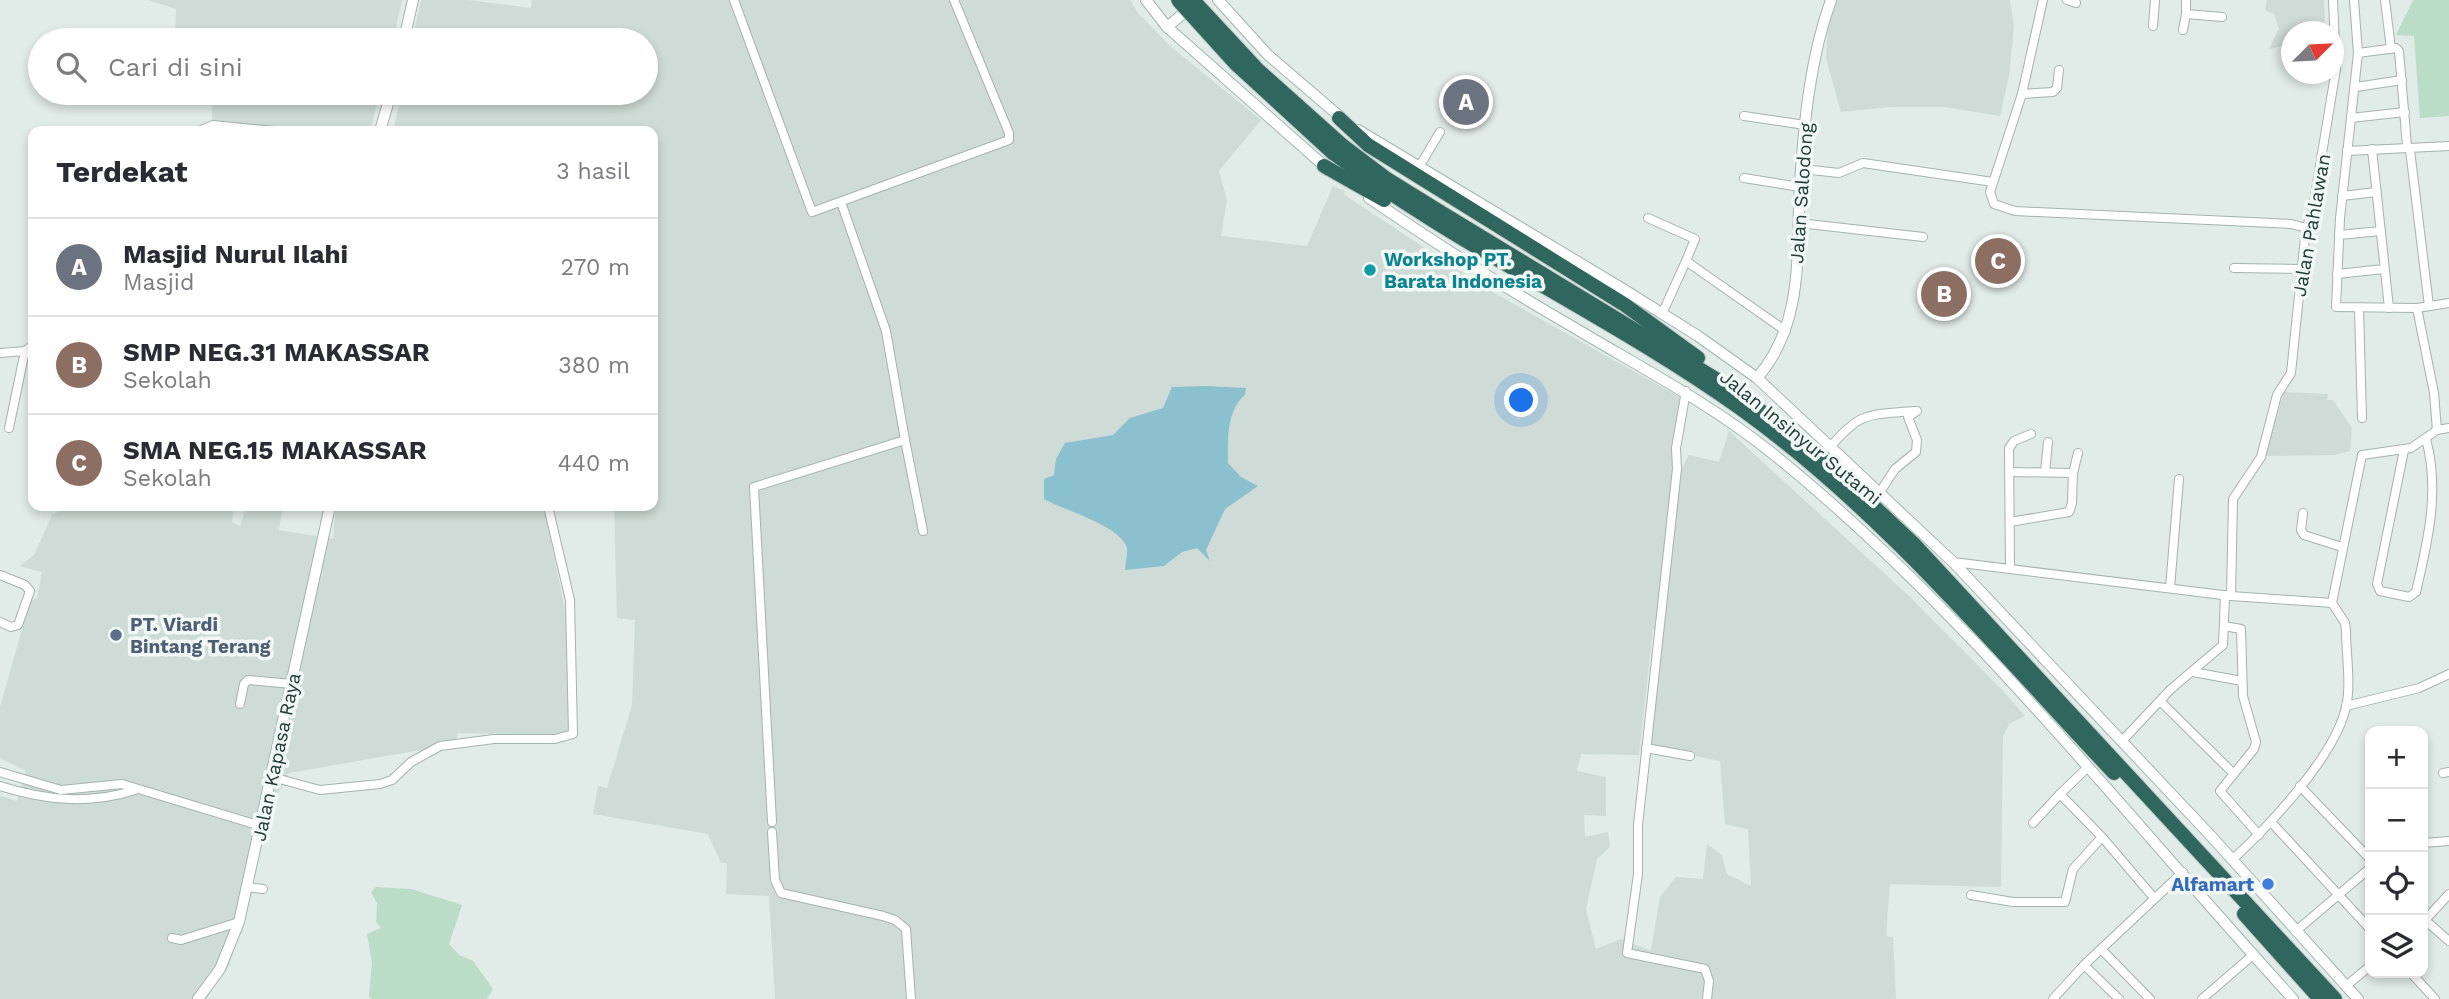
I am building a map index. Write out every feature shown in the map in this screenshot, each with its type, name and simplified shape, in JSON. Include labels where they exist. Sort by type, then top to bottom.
[{"type":"highway","name":"Jalan Insinyur Sutami","points":[[1178,0],[1235,64],[1338,149],[1734,390],[1833,468],[1913,543],[2335,999]]},
{"type":"highway","name":"Jalan Insinyur Sutami","points":[[1193,0],[1258,70],[1378,186],[1491,257],[1691,375],[1742,410],[1862,510],[1943,590],[2320,999]]},
{"type":"highway","points":[[1339,118],[1368,145],[1676,339],[1734,390]]},
{"type":"highway","points":[[1324,166],[1491,257]]},
{"type":"street","points":[[407,28],[413,0]]},
{"type":"street","points":[[734,0],[811,212],[1009,140],[1009,132],[954,0]]},
{"type":"street","points":[[1146,0],[1167,27],[1324,166],[1427,237],[1532,303],[1686,391],[1779,459],[1900,568],[2088,767],[2293,999]]},
{"type":"street","points":[[1167,27],[1200,0]]},
{"type":"street","points":[[1218,0],[1268,55],[1339,118],[1662,314],[1757,378],[1953,562],[2233,859],[2358,999]]},
{"type":"street","name":"Jalan Salodong","points":[[1757,378],[1779,350],[1787,331],[1796,284],[1804,125],[1820,34],[1831,0]]},
{"type":"street","points":[[2043,0],[2022,94],[1993,181],[1991,198],[1994,204],[2004,209],[2291,224],[2306,228]]},
{"type":"street","points":[[2183,30],[2188,15],[2186,0]]},
{"type":"street","name":"Jalan Pahlawan","points":[[2122,741],[2160,701],[2223,645],[2233,499],[2261,457],[2277,395],[2291,373],[2306,228],[2312,214],[2336,68],[2333,0]]},
{"type":"street","points":[[2354,0],[2358,53],[2342,196],[2336,307],[2417,308],[2449,303]]},
{"type":"street","points":[[2385,0],[2391,49]]},
{"type":"street","points":[[2153,2],[2153,26]]},
{"type":"street","points":[[2188,15],[2222,17]]},
{"type":"street","points":[[2358,53],[2391,49],[2400,52],[2408,148],[2429,306]]},
{"type":"street","points":[[2022,94],[2055,91],[2059,70]]},
{"type":"street","points":[[2356,87],[2402,80]]},
{"type":"street","points":[[381,126],[387,105]]},
{"type":"street","points":[[2351,118],[2405,112]]},
{"type":"street","points":[[1744,116],[1804,125]]},
{"type":"street","points":[[1419,167],[1440,132]]},
{"type":"street","points":[[2347,151],[2449,146]]},
{"type":"street","points":[[2372,149],[2389,308]]},
{"type":"street","points":[[1802,169],[1839,173],[1863,163],[1993,181]]},
{"type":"street","points":[[1744,178],[1800,187]]},
{"type":"street","points":[[2342,196],[2376,192]]},
{"type":"street","points":[[841,202],[886,331],[923,531]]},
{"type":"street","points":[[1648,218],[1695,239],[1662,314]]},
{"type":"street","points":[[1800,223],[1923,237]]},
{"type":"street","points":[[2339,235],[2381,231]]},
{"type":"street","points":[[1686,261],[1787,331]]},
{"type":"street","points":[[2234,268],[2300,269]]},
{"type":"street","points":[[2337,274],[2384,269]]},
{"type":"street","points":[[2417,308],[2434,393],[2437,430]]},
{"type":"street","points":[[2359,309],[2362,418]]},
{"type":"street","points":[[0,354],[28,349]]},
{"type":"street","points":[[9,428],[25,351]]},
{"type":"street","points":[[1686,391],[1676,449],[1677,469],[1660,607],[1656,682],[1638,825],[1638,874],[1627,953],[1705,969],[1710,981],[1707,999]]},
{"type":"street","points":[[1831,446],[1848,426],[1862,417],[1917,411],[1908,417],[1917,440],[1916,452],[1895,469],[1880,492]]},
{"type":"street","points":[[2233,859],[2272,823],[2300,786],[2324,751],[2346,706],[2345,622],[2332,603],[2362,455],[2404,450],[2437,430],[2449,428]]},
{"type":"street","points":[[2010,569],[2010,445],[2031,434]]},
{"type":"street","points":[[2404,450],[2377,584],[2380,591],[2409,597],[2416,592],[2431,514],[2432,478],[2426,439]]},
{"type":"street","points":[[772,822],[754,487],[905,440]]},
{"type":"street","points":[[2045,472],[2048,442]]},
{"type":"street","points":[[2010,522],[2069,512],[2078,453]]},
{"type":"street","points":[[2010,472],[2073,473]]},
{"type":"street","points":[[2170,588],[2179,479]]},
{"type":"street","name":"Jalan Kapasa Raya","points":[[198,999],[220,969],[239,922],[329,511]]},
{"type":"street","points":[[272,777],[320,790],[380,784],[392,780],[411,762],[440,746],[494,739],[555,739],[573,734],[570,600],[549,511]]},
{"type":"street","points":[[2303,513],[2301,530],[2304,535],[2342,547]]},
{"type":"street","points":[[1953,562],[2228,596],[2332,603]]},
{"type":"street","points":[[0,575],[25,585],[30,591],[18,625],[11,627],[0,622]]},
{"type":"street","points":[[2224,626],[2241,629],[2243,696],[2256,742],[2254,749],[2221,788],[2221,794],[2259,835]]},
{"type":"street","points":[[2193,672],[2242,681]]},
{"type":"street","points":[[2346,706],[2419,688],[2449,674]]},
{"type":"street","points":[[240,704],[244,684],[248,680],[292,684]]},
{"type":"street","points":[[2160,701],[2233,773]]},
{"type":"street","points":[[1646,748],[1690,756]]},
{"type":"street","points":[[2033,823],[2088,767]]},
{"type":"street","points":[[0,772],[61,790],[122,785],[261,826]]},
{"type":"street","points":[[0,786],[44,799],[63,800],[135,790]]},
{"type":"street","points":[[2300,786],[2365,849]]},
{"type":"street","points":[[2060,794],[2102,836],[2154,898]]},
{"type":"street","points":[[2272,823],[2365,924]]},
{"type":"street","points":[[772,832],[775,880],[781,893],[883,916],[895,920],[906,929],[911,999]]},
{"type":"street","points":[[1971,895],[2013,902],[2067,901],[2073,869],[2102,836]]},
{"type":"street","points":[[2428,843],[2449,841]]},
{"type":"street","points":[[2053,999],[2084,965],[2183,872]]},
{"type":"street","points":[[2296,931],[2365,873]]},
{"type":"street","points":[[247,887],[263,889]]},
{"type":"street","points":[[2427,915],[2449,894]]},
{"type":"street","points":[[172,938],[181,940],[239,922]]},
{"type":"street","points":[[2428,922],[2449,941]]},
{"type":"street","points":[[2101,949],[2150,999]]},
{"type":"street","points":[[2208,997],[2253,955]]},
{"type":"street","points":[[2084,965],[2119,999]]},
{"type":"street","points":[[2346,986],[2365,970]]},
{"type":"street","points":[[2416,978],[2435,999]]},
{"type":"shaded area","points":[[148,0],[402,0],[396,28],[175,28],[176,9]]},
{"type":"shaded area","points":[[421,0],[468,0],[531,8],[532,0],[1130,0],[1138,13],[1170,46],[1261,120],[1219,171],[1227,200],[1221,236],[1307,246],[1333,186],[1345,191],[1344,194],[1355,202],[1489,290],[1683,399],[1677,437],[1681,470],[1689,455],[1719,462],[1729,431],[1909,596],[2002,690],[2025,716],[2009,724],[2003,736],[2001,887],[1890,884],[1886,936],[1893,937],[1896,999],[775,999],[769,896],[726,894],[727,863],[721,863],[708,834],[593,814],[598,786],[607,788],[632,705],[635,620],[617,618],[614,511],[658,511],[658,126],[394,126],[399,105],[658,105],[658,28],[415,28]],"holes":[[[1653,628],[1651,747],[1720,761],[1725,824],[1748,829],[1751,886],[1727,874],[1722,855],[1707,844],[1703,879],[1676,877],[1660,897],[1651,951],[1621,939],[1596,949],[1586,909],[1597,859],[1610,847],[1608,832],[1585,837],[1584,815],[1606,816],[1606,777],[1577,771],[1581,754],[1639,755]]]},
{"type":"shaded area","points":[[1837,0],[2010,0],[2014,26],[2009,76],[2000,116],[1944,107],[1890,107],[1841,112],[1826,58],[1828,28]]},
{"type":"shaded area","points":[[2267,0],[2324,0],[2325,21],[2281,21],[2281,47],[2269,49],[2279,29],[2274,14],[2265,10]]},
{"type":"shaded area","points":[[212,105],[377,105],[371,126],[252,126],[212,121]]},
{"type":"shaded area","points":[[2284,392],[2328,394],[2327,400],[2333,400],[2352,428],[2350,451],[2334,455],[2265,456]]},
{"type":"shaded area","points":[[60,511],[233,511],[232,522],[240,526],[245,511],[282,511],[279,530],[333,539],[336,511],[545,511],[568,625],[568,735],[458,733],[455,744],[289,773],[268,811],[229,965],[206,999],[0,999],[0,796],[17,801],[26,771],[0,758],[0,707],[30,601],[37,598],[42,572],[20,566],[34,555],[52,515]]},
{"type":"green space","points":[[2413,0],[2449,0],[2449,116],[2420,118],[2414,36],[2396,35]]},
{"type":"green space","points":[[376,887],[411,889],[462,905],[449,944],[459,955],[473,961],[493,989],[487,999],[372,999],[369,996],[372,963],[367,934],[381,928],[376,922],[377,903],[371,892]]},
{"type":"water","points":[[1172,387],[1246,388],[1245,395],[1231,417],[1228,463],[1241,477],[1258,486],[1225,509],[1206,550],[1210,561],[1197,548],[1182,552],[1164,566],[1125,570],[1127,548],[1123,540],[1091,519],[1044,499],[1044,479],[1054,475],[1056,459],[1065,443],[1113,435],[1130,418],[1163,408]]},
{"type":"place","name":"Masjid Nurul Ilahi","points":[[1466,102]]},
{"type":"place","name":"SMA NEG.15 MAKASSAR","points":[[1998,261]]},
{"type":"place","name":"Workshop PT. Barata Indonesia","points":[[1370,270]]},
{"type":"place","name":"SMP NEG.31 MAKASSAR","points":[[1944,294]]},
{"type":"place","name":"PT. Viardi Bintang Terang","points":[[116,635]]},
{"type":"place","name":"Alfamart","points":[[2268,884]]}]
